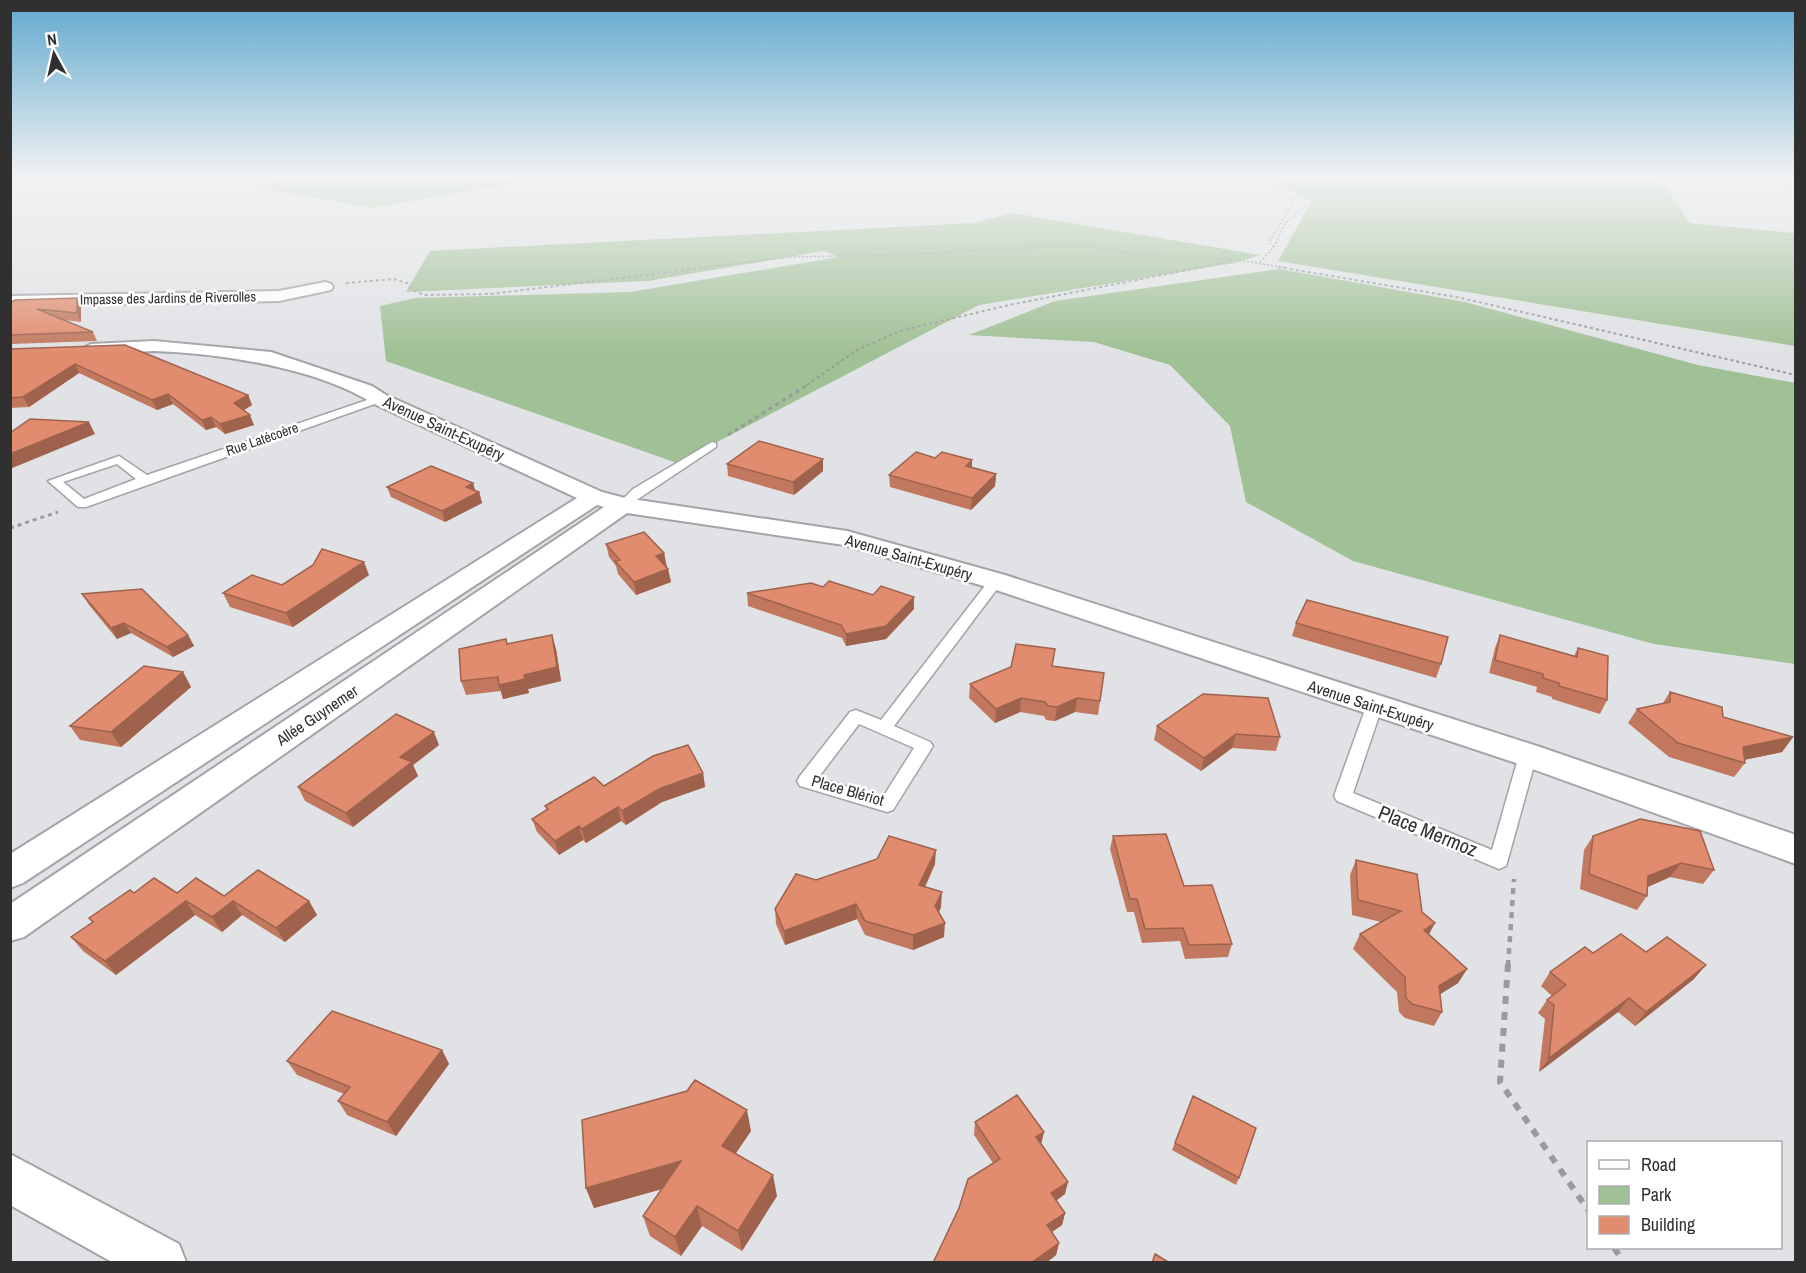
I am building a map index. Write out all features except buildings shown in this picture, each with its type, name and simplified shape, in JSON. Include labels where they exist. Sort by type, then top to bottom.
[{"type":"street","name":"Impasse des Jardins de Riverolles","points":[[10,301],[279,296],[325,286]]},
{"type":"street","name":"Avenue Saint-Exupéry","points":[[70,350],[154,346],[272,358],[365,390],[380,399],[594,497],[623,505],[847,538],[996,581],[1374,707],[1528,755],[1796,850]]},
{"type":"street","name":"Allée Guynemer","points":[[10,873],[594,497]]},
{"type":"street","name":"Allée Guynemer","points":[[10,925],[623,505]]},
{"type":"street","points":[[10,1178],[161,1263]]},
{"type":"lane","name":"Rue Latécoère","points":[[82,504],[380,399]]},
{"type":"lane","points":[[623,505],[637,492],[712,445]]},
{"type":"lane","points":[[82,504],[54,481],[119,460],[145,480]]},
{"type":"lane","points":[[884,728],[996,581]]},
{"type":"lane","name":"Place Mermoz","points":[[1374,707],[1343,796],[1499,861],[1528,755]]},
{"type":"lane","name":"Place Blériot","points":[[856,716],[884,728],[924,746],[886,805],[806,781],[856,716]]},
{"type":"path","points":[[1273,235],[1269,242],[1274,247]]},
{"type":"path","points":[[1260,262],[1274,247],[1279,235]]},
{"type":"path","points":[[325,286],[393,279],[407,283],[412,290],[424,296],[490,294],[791,257],[896,255],[1080,245],[1148,256],[1199,256],[1260,262],[1461,298],[1796,375]]},
{"type":"path","points":[[712,445],[836,367],[857,350],[900,331],[1009,304],[1238,260]]},
{"type":"path","points":[[10,528],[82,504]]},
{"type":"path","points":[[1499,861],[1515,873],[1500,1082],[1587,1209]]},
{"type":"path","points":[[1615,1249],[1619,1255],[1619,1263]]},
{"type":"green space","points":[[732,235],[1145,235],[1260,255],[1235,263],[979,305],[677,463],[386,361],[380,306],[415,298],[630,292],[839,257],[824,251],[648,281],[406,292],[430,251]]},
{"type":"green space","points":[[1293,235],[1795,235],[1795,346],[1278,261]]},
{"type":"green space","points":[[1279,269],[1465,302],[1698,365],[1795,383],[1795,664],[1654,644],[1353,561],[1246,502],[1230,426],[1170,365],[1094,342],[969,335],[1055,301]]}]
